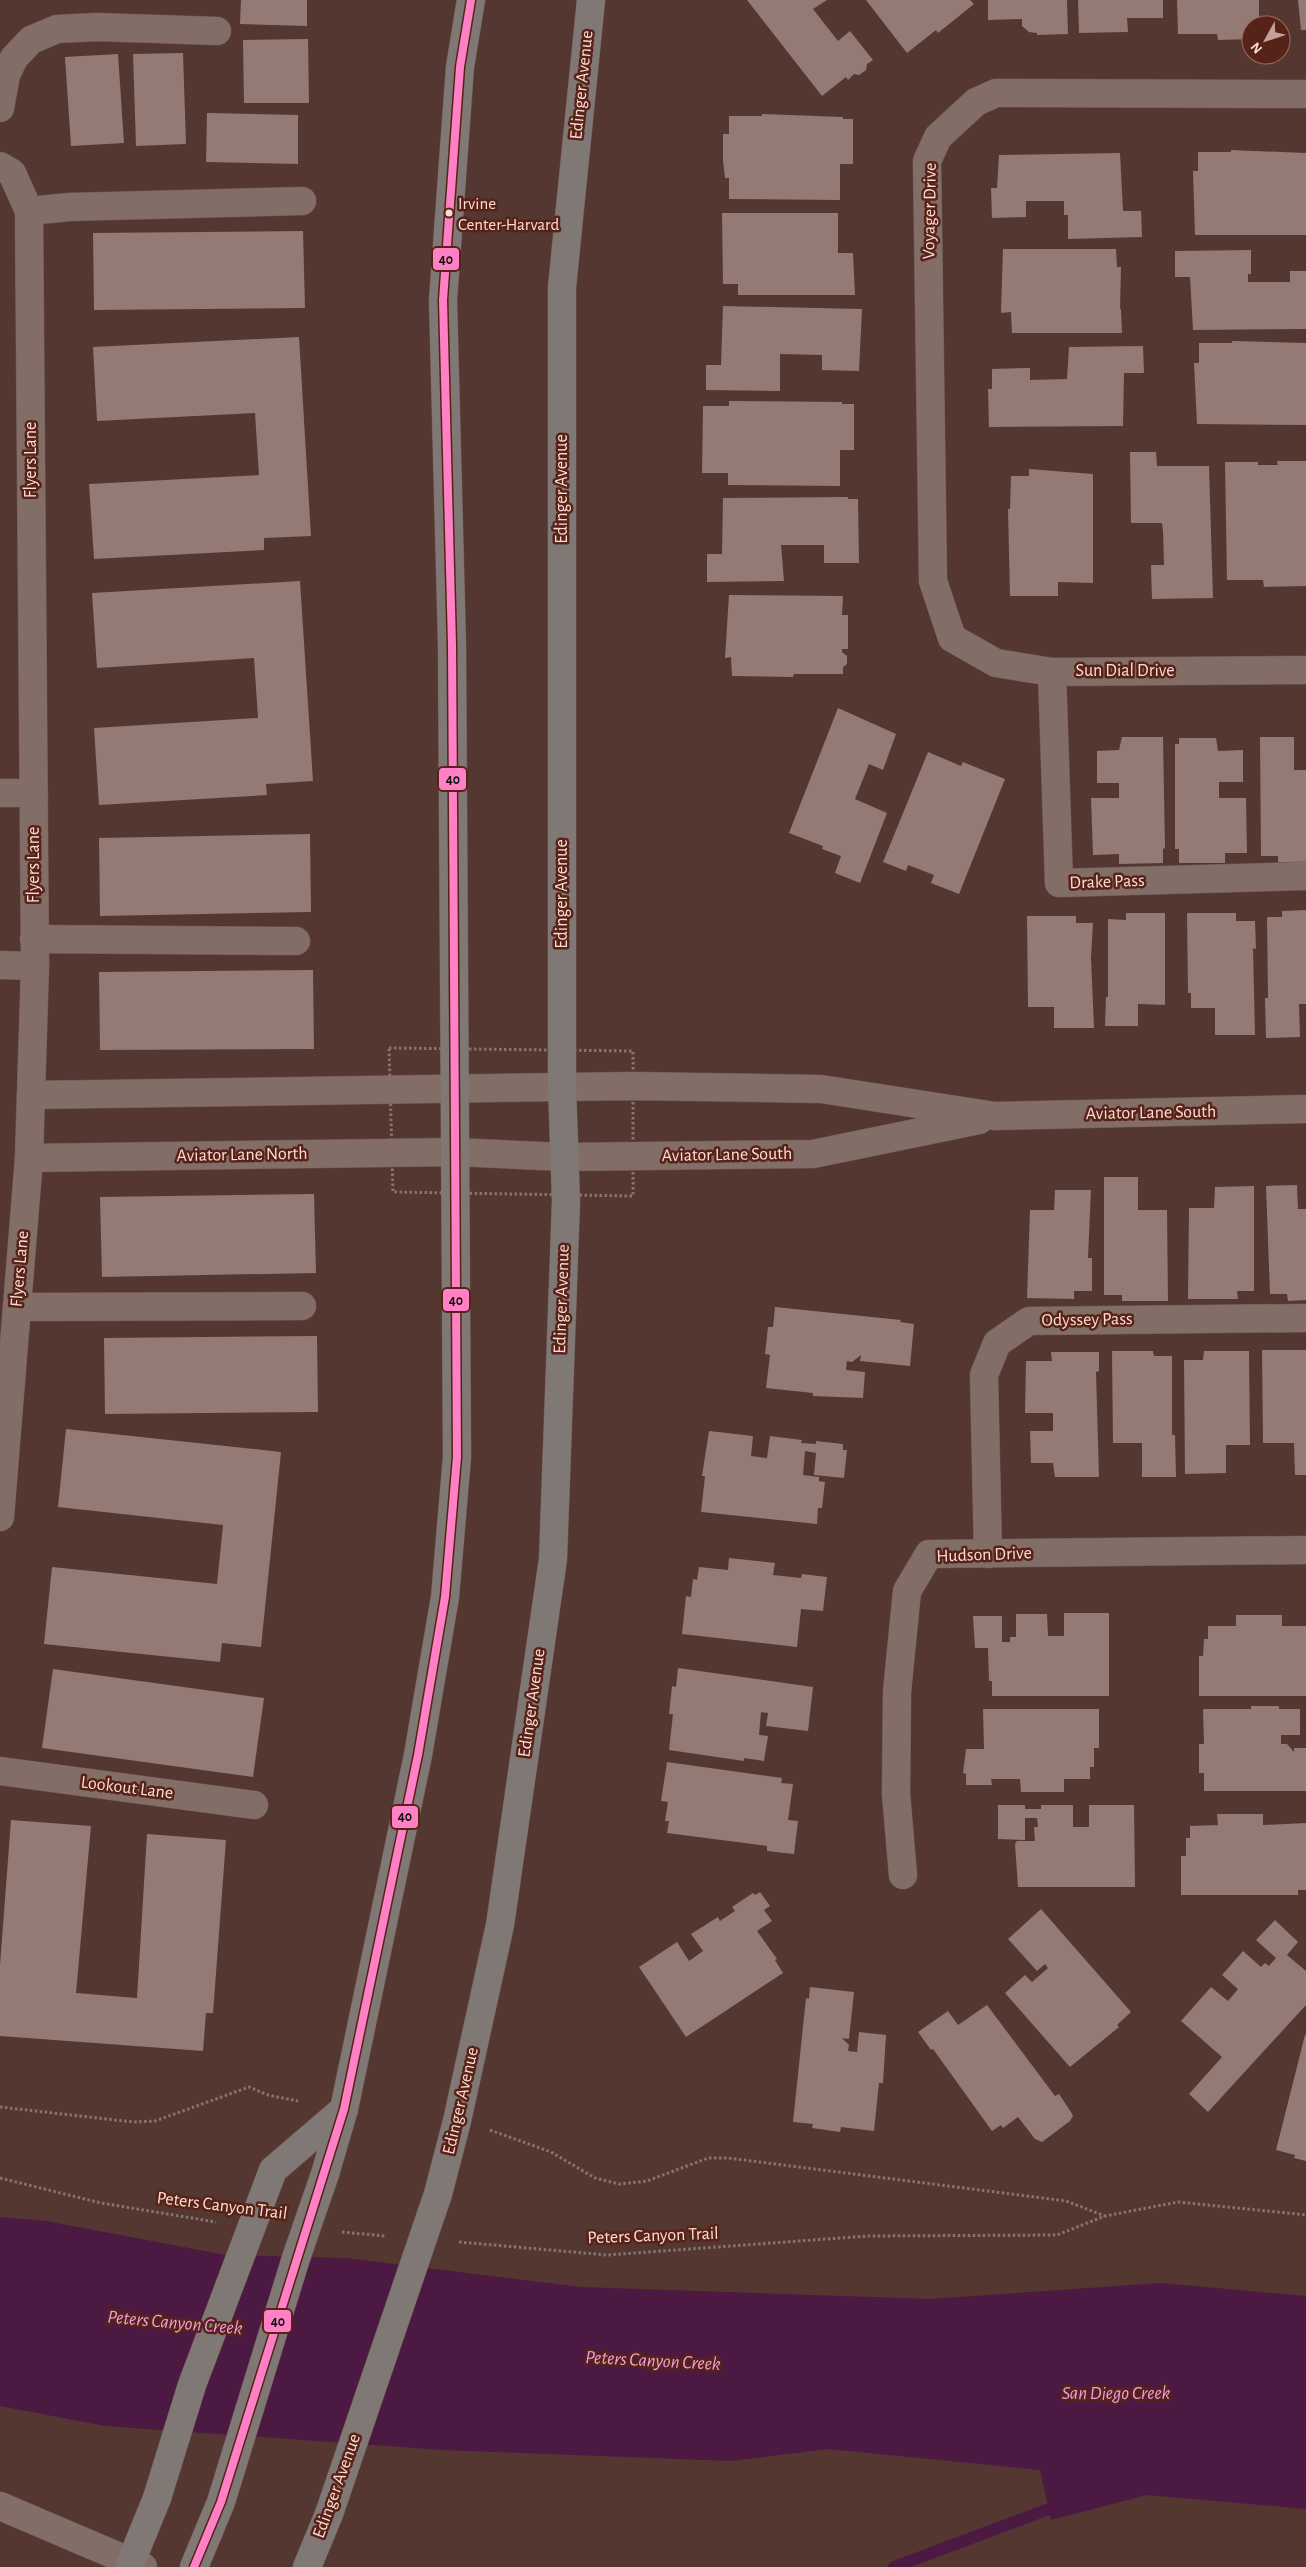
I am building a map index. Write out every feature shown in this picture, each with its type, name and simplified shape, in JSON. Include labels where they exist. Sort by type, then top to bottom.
[{"type":"main road","points":[[194,2567],[221,2502],[344,2109],[418,1755],[445,1598],[457,1457],[452,645],[443,300],[460,67],[471,0]]},
{"type":"main road","name":"Edinger Avenue","points":[[308,2567],[329,2514],[438,2194],[457,2121],[500,1925],[553,1559],[566,1201],[562,1086],[562,287],[591,0]]},
{"type":"main road","points":[[135,2565],[192,2385],[273,2170],[344,2109]]},
{"type":"street","points":[[0,108],[6,75],[14,58],[31,40],[57,29],[97,27],[217,31]]},
{"type":"street","name":"Voyager Drive","points":[[952,638],[933,581],[927,161],[938,136],[976,102],[996,93],[1306,94]]},
{"type":"street","name":"Flyers Lane","points":[[0,166],[12,174],[29,211],[35,966],[29,1158],[0,1517]]},
{"type":"street","points":[[29,211],[69,207],[302,201]]},
{"type":"street","name":"Sun Dial Drive","points":[[952,638],[996,663],[1052,672],[1306,670]]},
{"type":"street","name":"Drake Pass","points":[[1052,672],[1059,883],[1306,876]]},
{"type":"street","points":[[0,793],[34,793]]},
{"type":"street","points":[[34,938],[296,941]]},
{"type":"street","points":[[0,965],[35,966]]},
{"type":"street","name":"Aviator Lane South","points":[[454,1089],[562,1086],[820,1089],[995,1116],[1306,1109]]},
{"type":"street","points":[[31,1095],[454,1089]]},
{"type":"street","name":"Aviator Lane South","points":[[455,1152],[565,1157],[812,1154],[995,1116]]},
{"type":"street","name":"Aviator Lane North","points":[[29,1158],[455,1152]]},
{"type":"street","points":[[17,1307],[302,1306]]},
{"type":"street","name":"Odyssey Pass","points":[[988,1554],[984,1376],[997,1344],[1029,1321],[1306,1318]]},
{"type":"street","name":"Hudson Drive","points":[[903,1875],[896,1794],[897,1692],[907,1591],[930,1554],[1306,1550]]},
{"type":"street","name":"Lookout Lane","points":[[0,1771],[254,1805]]},
{"type":"street","points":[[0,2506],[135,2565]]},
{"type":"path","points":[[0,2107],[133,2122],[156,2121],[249,2087],[268,2095]]},
{"type":"path","points":[[511,2137],[551,2152],[595,2178],[619,2184],[647,2181],[708,2158],[728,2158],[1066,2201],[1106,2216]]},
{"type":"path","name":"Peters Canyon Trail","points":[[0,2178],[101,2203],[224,2222]]},
{"type":"path","name":"Peters Canyon Trail","points":[[450,2242],[607,2255],[868,2236],[1057,2235],[1106,2216],[1178,2202],[1306,2215]]},
{"type":"path","points":[[332,2232],[391,2237]]},
{"type":"water","name":"San Diego Creek","points":[[0,2217],[46,2221],[226,2255],[346,2258],[581,2287],[931,2299],[1160,2283],[1306,2296],[1306,2509],[1147,2495],[1051,2520],[1040,2470],[828,2449],[731,2461],[443,2450],[105,2426],[0,2406]]},
{"type":"building","points":[[241,0],[307,0],[307,26],[240,24]]},
{"type":"building","points":[[747,0],[827,0],[813,9],[838,41],[850,31],[873,60],[867,64],[866,70],[859,75],[854,74],[848,80],[846,77],[822,96]]},
{"type":"building","points":[[866,0],[970,0],[974,4],[938,33],[936,30],[907,53]]},
{"type":"building","points":[[988,0],[1067,0],[1068,34],[1037,35],[1037,33],[1029,32],[1022,26],[1022,19],[988,20]]},
{"type":"building","points":[[1078,0],[1163,0],[1163,18],[1127,18],[1128,32],[1079,33]]},
{"type":"building","points":[[1177,0],[1259,0],[1259,15],[1241,15],[1241,39],[1218,40],[1217,34],[1178,34]]},
{"type":"building","points":[[1298,0],[1306,0],[1306,30],[1301,30]]},
{"type":"building","points":[[308,39],[309,103],[244,103],[243,40]]},
{"type":"building","points":[[183,53],[186,144],[136,146],[133,54]]},
{"type":"building","points":[[118,54],[124,143],[71,146],[65,57]]},
{"type":"building","points":[[207,113],[298,115],[298,164],[206,162]]},
{"type":"building","points":[[762,114],[853,119],[853,164],[840,164],[840,200],[729,199],[729,178],[725,178],[723,160],[723,134],[729,134],[729,116],[762,116]]},
{"type":"building","points":[[1231,150],[1306,153],[1306,235],[1195,235],[1193,171],[1198,171],[1198,152],[1231,152]]},
{"type":"building","points":[[1120,153],[1123,211],[1141,211],[1142,237],[1068,239],[1068,215],[1064,215],[1064,201],[1026,201],[1026,217],[992,218],[991,188],[997,188],[999,155]]},
{"type":"building","points":[[722,213],[838,213],[838,253],[853,253],[855,295],[738,295],[738,284],[723,284]]},
{"type":"building","points":[[303,231],[305,308],[94,310],[93,233]]},
{"type":"building","points":[[1003,249],[1116,249],[1117,267],[1121,267],[1120,309],[1122,333],[1012,333],[1011,312],[1001,313]]},
{"type":"building","points":[[1251,250],[1251,274],[1248,274],[1248,282],[1290,282],[1290,271],[1306,271],[1306,329],[1193,330],[1190,277],[1175,277],[1175,251]]},
{"type":"building","points":[[723,306],[862,309],[859,371],[822,370],[822,355],[780,354],[780,391],[706,390],[706,365],[721,365]]},
{"type":"building","points":[[299,337],[311,536],[264,538],[264,550],[94,559],[89,484],[259,475],[255,413],[97,421],[93,347]]},
{"type":"building","points":[[1232,341],[1306,343],[1306,425],[1197,424],[1194,363],[1199,363],[1199,343],[1232,343]]},
{"type":"building","points":[[1143,346],[1144,373],[1124,373],[1123,426],[989,427],[988,389],[992,389],[992,369],[1030,368],[1030,380],[1067,379],[1069,347]]},
{"type":"building","points":[[729,401],[842,402],[842,404],[854,404],[854,450],[840,450],[840,486],[728,485],[728,473],[702,473],[703,406],[729,406]]},
{"type":"building","points":[[1130,452],[1156,452],[1157,466],[1209,466],[1213,598],[1152,599],[1151,565],[1164,565],[1162,523],[1131,523]]},
{"type":"building","points":[[1277,461],[1306,461],[1306,586],[1264,587],[1263,580],[1227,580],[1225,462],[1258,462],[1258,465],[1278,465]]},
{"type":"building","points":[[1029,469],[1093,474],[1093,583],[1058,582],[1058,596],[1010,596],[1008,509],[1010,509],[1011,476],[1029,476]]},
{"type":"building","points":[[848,497],[848,499],[858,499],[859,563],[824,563],[824,545],[781,545],[784,581],[707,582],[707,554],[722,554],[723,498]]},
{"type":"building","points":[[300,581],[313,781],[266,784],[267,795],[99,805],[94,728],[258,718],[254,658],[97,668],[92,593]]},
{"type":"building","points":[[729,595],[843,596],[842,615],[848,615],[848,649],[842,649],[842,652],[847,656],[847,664],[843,667],[843,674],[794,674],[793,677],[732,676],[731,657],[725,658]]},
{"type":"building","points":[[838,708],[896,734],[883,770],[869,764],[855,799],[887,813],[860,883],[835,873],[841,856],[822,849],[823,846],[789,833]]},
{"type":"building","points":[[1122,737],[1163,737],[1165,848],[1163,849],[1163,863],[1119,864],[1119,854],[1093,855],[1091,798],[1119,798],[1119,783],[1097,783],[1097,751],[1119,750]]},
{"type":"building","points":[[1260,737],[1294,737],[1294,770],[1306,770],[1306,862],[1278,862],[1278,856],[1261,856]]},
{"type":"building","points":[[1179,738],[1216,738],[1218,751],[1243,750],[1243,782],[1219,782],[1219,798],[1246,798],[1247,853],[1225,853],[1225,863],[1179,863],[1179,849],[1175,849],[1175,744],[1179,744]]},
{"type":"building","points":[[928,752],[961,766],[963,762],[1005,779],[959,894],[931,883],[934,875],[908,865],[906,871],[883,862]]},
{"type":"building","points":[[310,834],[311,912],[100,916],[99,838]]},
{"type":"building","points":[[1306,910],[1306,1004],[1299,1004],[1300,1037],[1266,1038],[1265,998],[1268,998],[1267,917],[1282,917],[1282,911]]},
{"type":"building","points":[[1126,913],[1165,913],[1165,1005],[1138,1004],[1138,1026],[1105,1026],[1106,997],[1108,997],[1108,919],[1126,920]]},
{"type":"building","points":[[1187,913],[1236,913],[1236,921],[1255,921],[1256,949],[1253,948],[1255,1035],[1215,1035],[1215,1008],[1191,1008],[1191,993],[1188,993]]},
{"type":"building","points":[[1027,916],[1076,916],[1076,923],[1093,923],[1091,958],[1094,1028],[1054,1028],[1054,1007],[1028,1007]]},
{"type":"building","points":[[313,970],[314,1049],[100,1050],[99,972]]},
{"type":"building","points":[[1104,1177],[1138,1177],[1138,1210],[1167,1210],[1168,1301],[1122,1301],[1122,1295],[1104,1295]]},
{"type":"building","points":[[1297,1185],[1298,1209],[1306,1209],[1306,1300],[1288,1301],[1287,1294],[1270,1294],[1266,1186]]},
{"type":"building","points":[[1254,1186],[1254,1291],[1237,1291],[1238,1299],[1188,1299],[1189,1208],[1214,1208],[1215,1187]]},
{"type":"building","points":[[1055,1190],[1091,1190],[1088,1258],[1092,1258],[1092,1291],[1074,1291],[1074,1299],[1027,1298],[1030,1210],[1054,1210]]},
{"type":"building","points":[[314,1194],[316,1273],[102,1277],[100,1197]]},
{"type":"building","points":[[775,1307],[901,1320],[900,1322],[914,1324],[910,1366],[860,1361],[861,1355],[852,1362],[847,1361],[846,1370],[865,1372],[863,1398],[813,1396],[813,1393],[766,1388],[770,1355],[765,1354],[768,1327],[773,1327]]},
{"type":"building","points":[[317,1336],[318,1412],[105,1414],[104,1338]]},
{"type":"building","points":[[1262,1350],[1306,1350],[1306,1475],[1295,1475],[1294,1443],[1263,1443]]},
{"type":"building","points":[[1112,1351],[1153,1351],[1154,1356],[1172,1356],[1172,1435],[1175,1435],[1176,1477],[1142,1477],[1142,1443],[1113,1443]]},
{"type":"building","points":[[1204,1351],[1249,1351],[1250,1445],[1226,1445],[1226,1473],[1185,1474],[1184,1360],[1203,1360]]},
{"type":"building","points":[[1051,1352],[1099,1352],[1099,1371],[1096,1372],[1099,1477],[1055,1477],[1053,1463],[1031,1463],[1030,1431],[1053,1431],[1053,1413],[1025,1413],[1026,1361],[1052,1361]]},
{"type":"building","points":[[66,1429],[281,1452],[261,1647],[222,1643],[220,1662],[44,1644],[52,1567],[217,1584],[223,1525],[58,1507]]},
{"type":"building","points":[[709,1431],[753,1436],[751,1456],[767,1458],[770,1436],[802,1440],[801,1443],[816,1444],[816,1441],[843,1444],[843,1450],[847,1450],[844,1478],[814,1475],[816,1453],[805,1451],[803,1475],[819,1477],[819,1481],[825,1482],[822,1508],[818,1508],[817,1524],[701,1512],[705,1476],[702,1476]]},
{"type":"building","points":[[729,1558],[775,1563],[773,1575],[801,1578],[802,1574],[827,1577],[823,1611],[801,1609],[797,1647],[682,1634],[686,1596],[691,1597],[693,1579],[697,1580],[699,1567],[728,1570]]},
{"type":"building","points":[[1064,1613],[1109,1613],[1109,1696],[992,1696],[992,1681],[989,1681],[988,1648],[975,1648],[973,1616],[1002,1616],[1002,1642],[1010,1642],[1010,1637],[1016,1637],[1016,1614],[1047,1614],[1048,1636],[1064,1636]]},
{"type":"building","points":[[1236,1615],[1282,1615],[1282,1626],[1306,1626],[1306,1696],[1199,1696],[1199,1656],[1203,1656],[1204,1639],[1208,1639],[1208,1626],[1236,1626]]},
{"type":"building","points":[[678,1668],[813,1687],[808,1731],[766,1726],[768,1713],[761,1712],[759,1735],[768,1736],[764,1761],[744,1758],[744,1761],[669,1750],[673,1714],[669,1714],[672,1686],[676,1687]]},
{"type":"building","points":[[53,1669],[264,1698],[253,1777],[42,1748]]},
{"type":"building","points":[[1251,1706],[1279,1706],[1279,1709],[1300,1709],[1300,1735],[1281,1735],[1281,1744],[1287,1744],[1294,1752],[1294,1748],[1306,1748],[1306,1791],[1204,1791],[1204,1773],[1199,1773],[1199,1744],[1204,1744],[1203,1709],[1251,1709]]},
{"type":"building","points":[[983,1709],[1099,1709],[1099,1748],[1094,1748],[1094,1767],[1090,1767],[1090,1779],[1064,1779],[1064,1792],[1021,1792],[1020,1779],[991,1779],[992,1785],[966,1785],[966,1774],[963,1773],[966,1749],[984,1749]]},
{"type":"building","points":[[667,1762],[782,1778],[781,1783],[793,1784],[788,1820],[798,1821],[794,1854],[767,1851],[767,1846],[667,1833],[669,1821],[665,1821],[668,1802],[661,1801]]},
{"type":"building","points":[[998,1805],[1025,1805],[1025,1809],[1041,1809],[1041,1805],[1073,1805],[1073,1827],[1089,1827],[1089,1805],[1134,1805],[1135,1887],[1018,1887],[1015,1844],[1017,1841],[1035,1841],[1034,1827],[1038,1827],[1037,1818],[1025,1818],[1025,1840],[998,1839]]},
{"type":"building","points":[[1217,1814],[1263,1814],[1263,1825],[1306,1823],[1306,1890],[1298,1890],[1298,1895],[1181,1895],[1181,1856],[1186,1856],[1186,1838],[1190,1838],[1190,1826],[1218,1825]]},
{"type":"building","points":[[11,1820],[91,1826],[76,1993],[137,1998],[147,1834],[226,1840],[213,2013],[206,2013],[203,2051],[0,2036],[0,1965]]},
{"type":"building","points":[[760,1892],[770,1906],[764,1910],[772,1921],[757,1931],[777,1959],[775,1960],[783,1973],[686,2037],[639,1967],[677,1942],[689,1961],[703,1951],[691,1934],[718,1917],[720,1921],[735,1911],[732,1907],[753,1893],[755,1895]]},
{"type":"building","points":[[1041,1909],[1131,2012],[1117,2025],[1119,2027],[1070,2067],[1005,1993],[1025,1975],[1032,1982],[1048,1968],[1045,1964],[1037,1971],[1008,1939]]},
{"type":"building","points":[[1275,1920],[1298,1942],[1287,1955],[1306,1971],[1306,2005],[1208,2112],[1189,2094],[1222,2057],[1181,2021],[1211,1987],[1228,2001],[1238,1989],[1222,1975],[1243,1951],[1261,1967],[1265,1963],[1269,1966],[1276,1958],[1256,1940]]},
{"type":"building","points":[[810,1987],[854,1992],[849,2039],[842,2038],[849,2045],[848,2051],[857,2052],[859,2032],[886,2035],[883,2083],[879,2083],[874,2131],[841,2127],[840,2132],[812,2128],[813,2124],[793,2122],[806,1998],[809,1999]]},
{"type":"building","points":[[987,2005],[1055,2096],[1059,2094],[1073,2116],[1070,2121],[1042,2142],[1035,2139],[1018,2117],[1003,2128],[1001,2125],[992,2131],[933,2049],[931,2050],[918,2032],[948,2011],[958,2025]]},
{"type":"building","points":[[1305,2035],[1306,2161],[1294,2158],[1295,2155],[1276,2150]]},
{"type":"waterway","points":[[894,2567],[1065,2503]]},
{"type":"transit line","name":"40","points":[[194,2567],[221,2502],[344,2109],[418,1755],[445,1597],[457,1457],[452,645],[443,300],[460,67],[471,0]]},
{"type":"place","name":"Irvine Center-Harvard","points":[[449,213]]},
{"type":"water label","name":"Peters Canyon Creek","points":[[175,2323]]},
{"type":"water label","name":"Peters Canyon Creek","points":[[653,2361]]}]
